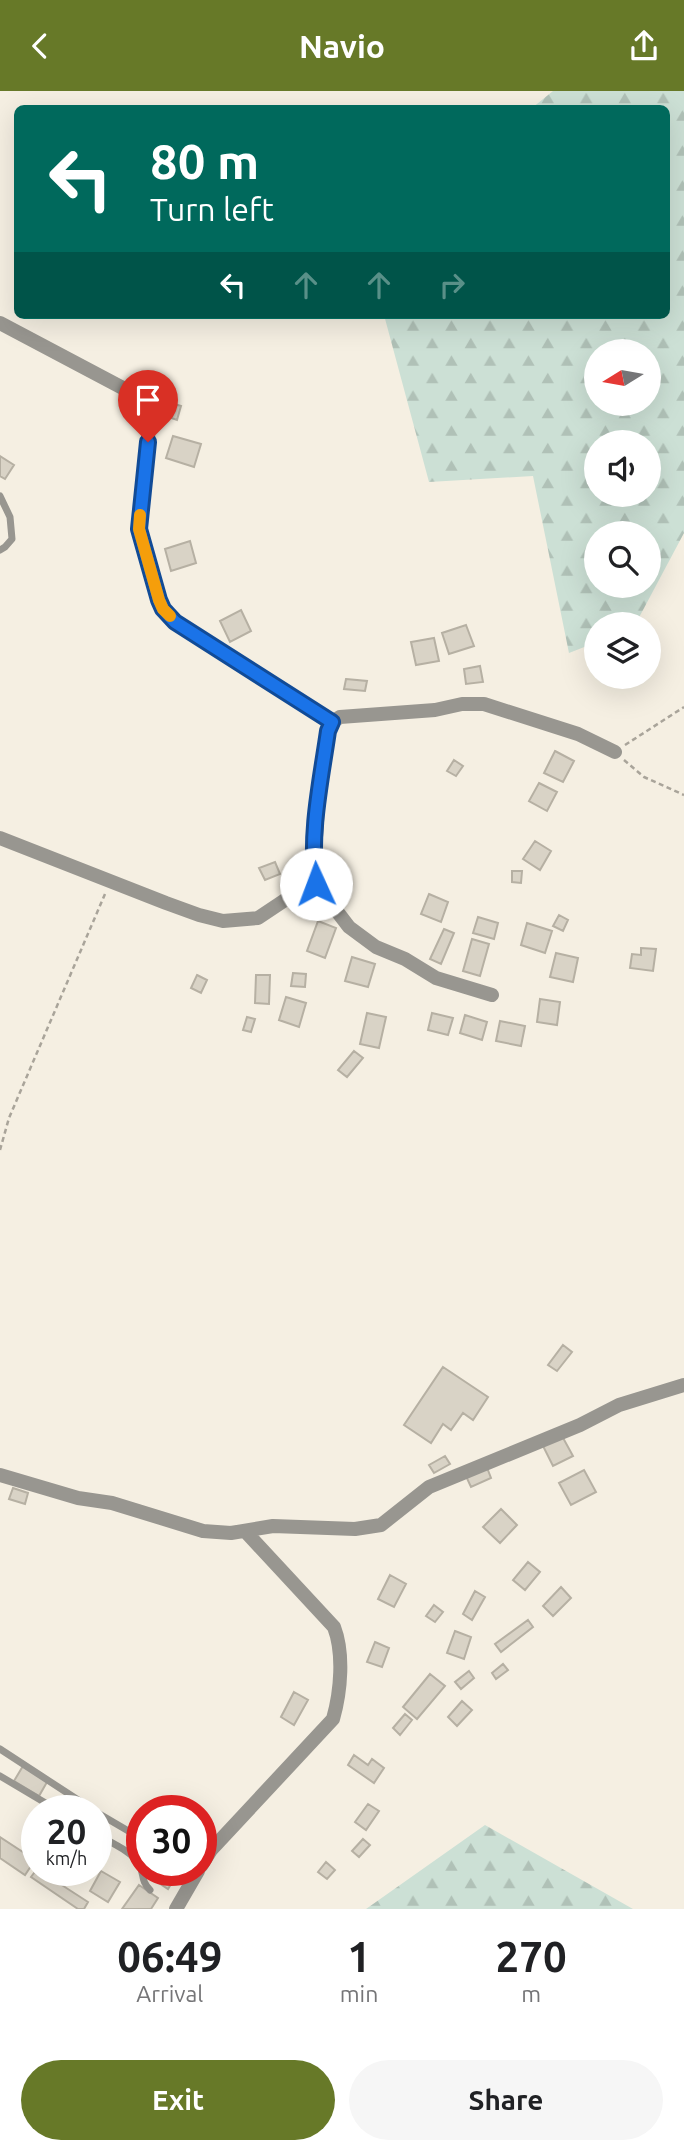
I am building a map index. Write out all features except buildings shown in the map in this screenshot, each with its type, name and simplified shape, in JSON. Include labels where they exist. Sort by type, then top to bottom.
[{"type":"street","points":[[0,323],[136,395],[150,417],[139,529],[163,609],[175,622],[332,722]]},
{"type":"street","points":[[492,995],[436,978],[405,959],[376,947],[349,927],[316,884],[314,869],[317,806],[328,731],[332,722],[340,717],[484,704],[578,734],[615,752]]},
{"type":"street","points":[[0,838],[199,915],[223,921],[258,918],[294,894],[316,884]]},
{"type":"street","points":[[0,1475],[78,1498],[112,1503],[203,1531],[231,1533],[273,1526],[355,1529],[381,1525],[429,1487],[580,1425],[618,1405],[684,1385]]},
{"type":"street","points":[[217,1844],[334,1719],[337,1706],[340,1643],[334,1627],[245,1531]]},
{"type":"street","points":[[176,1909],[189,1886]]},
{"type":"lane","points":[[0,496],[10,517],[12,539],[5,548],[0,549]]},
{"type":"lane","points":[[0,1749],[70,1795]]},
{"type":"lane","points":[[0,1776],[31,1795]]},
{"type":"lane","points":[[112,1844],[134,1858],[142,1872],[143,1883],[150,1890]]},
{"type":"path","points":[[684,707],[615,752],[643,777],[684,795]]},
{"type":"path","points":[[0,1150],[9,1118],[111,880]]},
{"type":"green space","points":[[553,91],[684,91],[684,533],[661,576],[661,521],[584,521],[584,598],[649,598],[642,612],[584,612],[584,647],[569,653],[533,476],[429,482],[385,319],[670,319],[670,105],[536,105]]},
{"type":"green space","points":[[485,1825],[633,1909],[366,1909]]},
{"type":"slow traffic","points":[[140,515],[139,529],[159,600],[170,616]]},
{"type":"route","points":[[148,442],[139,529],[163,609],[175,622],[332,722],[328,731],[317,806],[314,869],[316,884]]}]
